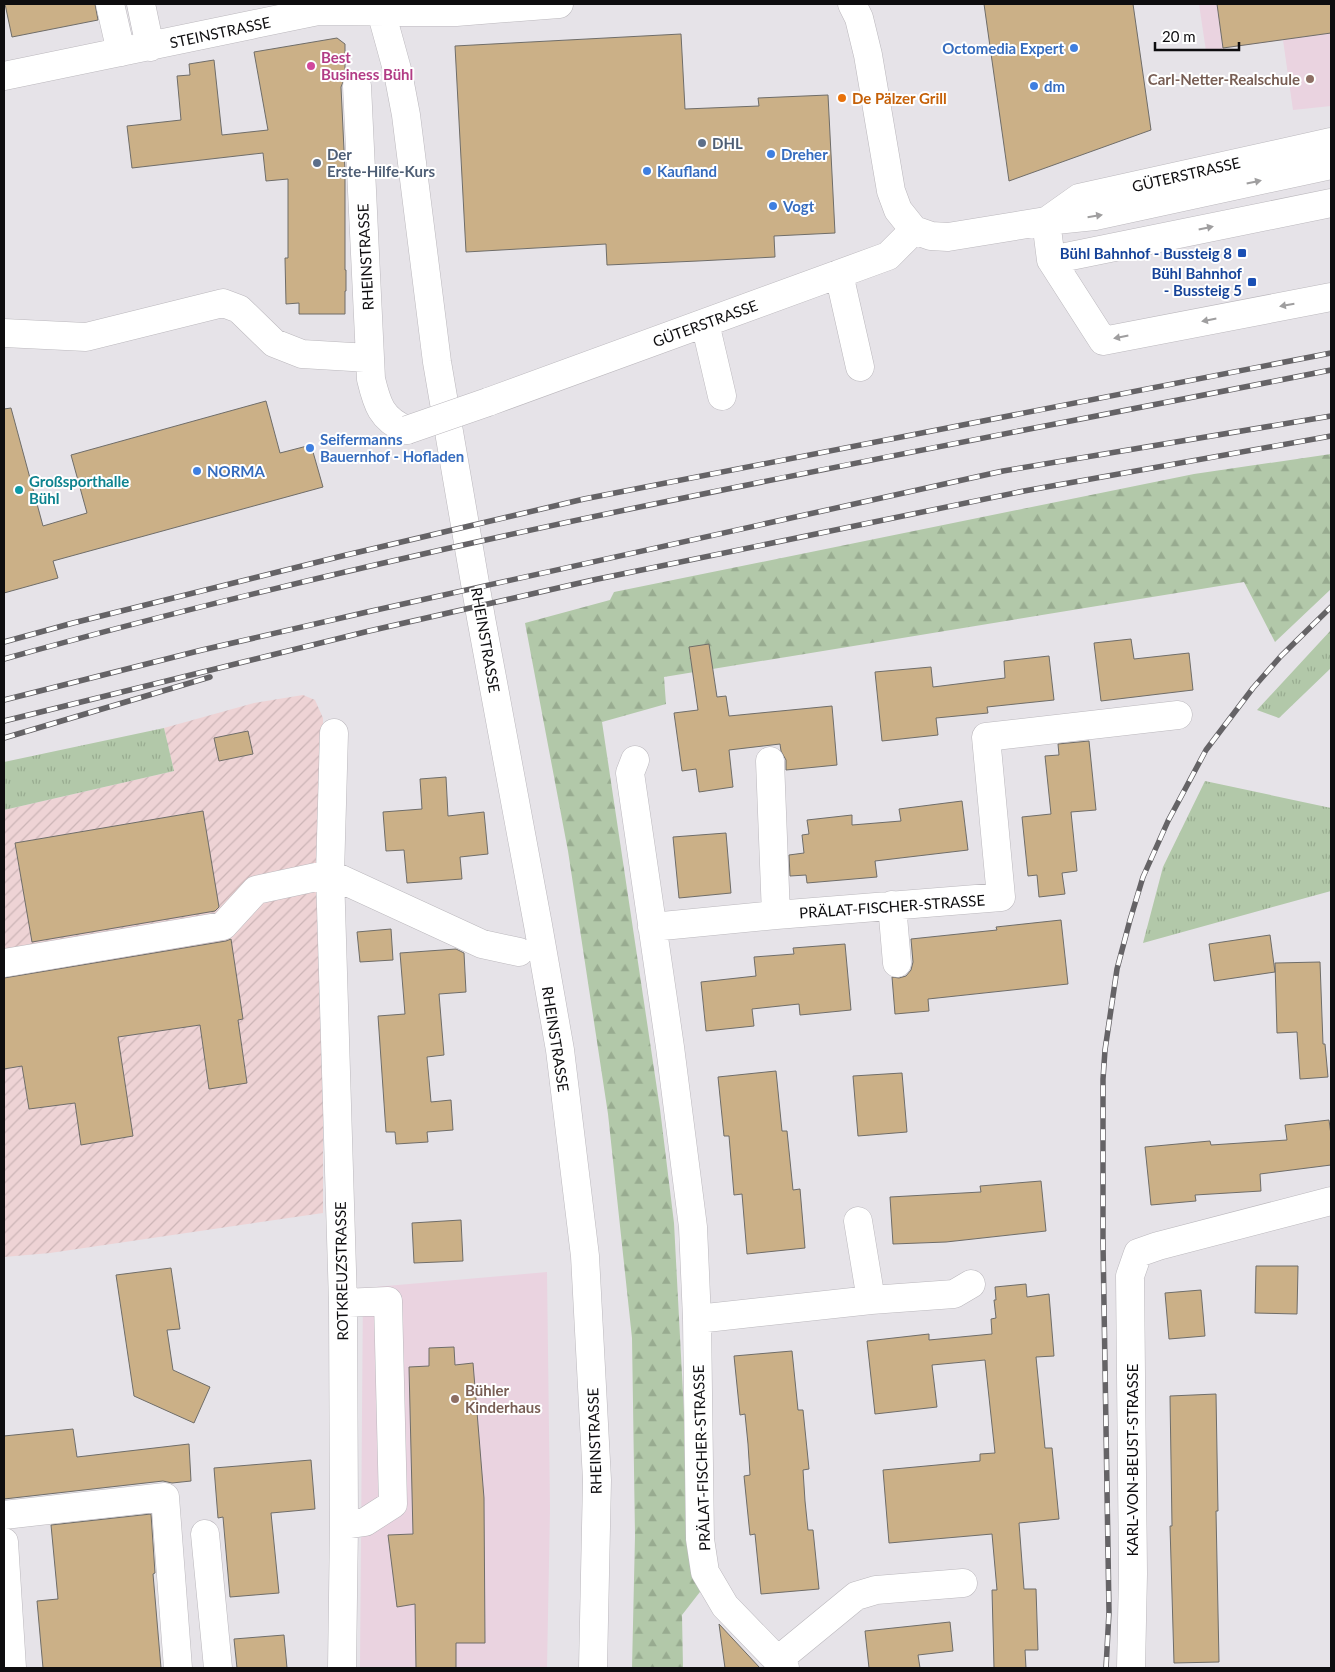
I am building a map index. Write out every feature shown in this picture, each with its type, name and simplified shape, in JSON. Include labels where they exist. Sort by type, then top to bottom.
[{"type":"street","points":[[110,4],[121,52]]},
{"type":"street","points":[[141,4],[150,47]]},
{"type":"street","name":"STEINSTRASSE","points":[[4,74],[150,47],[318,11],[380,8],[456,12],[559,4]]},
{"type":"street","points":[[852,4],[859,18],[868,55],[890,191],[898,210],[914,230]]},
{"type":"street","name":"RHEINSTRASSE","points":[[380,8],[398,74],[406,115],[437,362],[560,1050],[585,1256],[588,1305],[597,1480],[592,1668]]},
{"type":"street","name":"RHEINSTRASSE","points":[[357,86],[369,358],[376,398],[382,412],[393,424],[406,430],[488,402]]},
{"type":"street","name":"GÜTERSTRASSE","points":[[1046,221],[1079,198],[1331,142]]},
{"type":"street","name":"GÜTERSTRASSE","points":[[488,402],[888,256],[914,230],[931,236],[948,237],[1046,221],[1095,216],[1331,165]]},
{"type":"street","points":[[1051,260],[1331,203]]},
{"type":"street","points":[[1046,221],[1051,260],[1103,340],[1331,297]]},
{"type":"street","points":[[839,274],[860,367]]},
{"type":"street","points":[[4,333],[86,337],[223,303],[239,309],[274,343],[302,354],[369,358]]},
{"type":"street","points":[[705,323],[722,396]]},
{"type":"street","name":"PRÄLAT-FISCHER-STRASSE","points":[[652,927],[776,915],[1001,898],[986,737],[1178,715]]},
{"type":"street","name":"ROTKREUZSTRASSE","points":[[334,732],[330,874],[343,1303],[344,1525],[342,1668]]},
{"type":"street","name":"PRÄLAT-FISCHER-STRASSE","points":[[635,760],[630,773],[670,1047],[693,1228],[697,1319],[700,1539],[705,1572],[725,1606],[782,1664],[856,1596],[876,1590],[963,1583]]},
{"type":"street","points":[[770,761],[776,915]]},
{"type":"street","points":[[4,963],[223,926],[256,890],[330,874],[482,944],[519,952]]},
{"type":"street","points":[[892,906],[897,963]]},
{"type":"street","name":"KARL-VON-BEUST-STRASSE","points":[[1131,1668],[1130,1276],[1138,1253],[1158,1246],[1331,1201]]},
{"type":"street","points":[[858,1221],[871,1300]]},
{"type":"street","points":[[697,1319],[871,1300],[954,1294],[971,1284]]},
{"type":"street","points":[[343,1303],[388,1301],[393,1504],[365,1522],[344,1525]]},
{"type":"street","points":[[4,1515],[165,1497],[178,1668]]},
{"type":"street","points":[[205,1534],[218,1668]]},
{"type":"street","points":[[4,1542],[12,1668]]},
{"type":"shaded area","name":"Carl-Netter-Realschule","points":[[1199,4],[1331,4],[1331,106],[1293,110],[1283,40],[1206,51]]},
{"type":"shaded area","points":[[303,695],[315,700],[323,718],[323,1213],[50,1253],[4,1257],[4,810],[174,771],[164,728],[254,703]]},
{"type":"shaded area","name":"Bühler Kinderhaus","points":[[547,1272],[550,1509],[547,1668],[360,1668],[363,1288]]},
{"type":"green space","points":[[1331,454],[1331,589],[1275,642],[1244,582],[664,677],[666,704],[602,722],[660,1109],[674,1223],[692,1564],[703,1588],[682,1615],[683,1668],[632,1668],[635,1536],[632,1338],[608,1114],[568,851],[525,623],[610,600],[614,592],[1194,474]]},
{"type":"green space","points":[[1331,630],[1331,668],[1279,718],[1257,710]]},
{"type":"green space","points":[[164,728],[174,771],[4,810],[4,762]]},
{"type":"green space","points":[[1205,781],[1331,808],[1331,891],[1143,943],[1163,867]]},
{"type":"building","points":[[5,4],[95,4],[98,20],[12,37]]},
{"type":"building","name":"Octomedia Expert","points":[[984,4],[1133,4],[1151,130],[1009,181]]},
{"type":"building","points":[[1217,4],[1331,4],[1331,33],[1223,48]]},
{"type":"building","name":"Kaufland","points":[[681,34],[685,109],[759,106],[758,98],[828,95],[835,233],[774,236],[775,257],[698,261],[607,265],[606,244],[466,252],[455,46]]},
{"type":"building","points":[[337,38],[345,44],[345,77],[341,87],[345,171],[345,314],[299,314],[299,303],[286,304],[285,258],[288,258],[288,179],[266,181],[263,153],[132,168],[127,126],[181,120],[177,76],[190,75],[189,64],[214,60],[222,135],[268,130],[254,52]]},
{"type":"building","name":"NORMA","points":[[266,401],[280,453],[311,445],[323,487],[53,561],[58,578],[4,593],[4,409],[11,408],[43,526],[87,513],[71,455]]},
{"type":"building","points":[[1131,639],[1134,659],[1189,653],[1193,690],[1101,701],[1094,643]]},
{"type":"building","points":[[709,644],[717,697],[726,696],[729,716],[832,706],[837,765],[786,770],[786,760],[781,751],[780,744],[729,750],[733,787],[699,792],[696,769],[682,771],[674,713],[698,710],[689,647]]},
{"type":"building","points":[[1049,656],[1054,700],[987,707],[988,713],[936,718],[938,735],[882,741],[875,672],[931,667],[933,687],[1005,678],[1004,661]]},
{"type":"building","points":[[248,731],[253,754],[219,761],[214,738]]},
{"type":"building","points":[[1089,741],[1096,810],[1071,812],[1077,871],[1062,873],[1065,894],[1039,897],[1037,875],[1028,876],[1022,817],[1051,814],[1045,756],[1059,755],[1058,744]]},
{"type":"building","points":[[446,777],[448,816],[484,812],[488,854],[460,857],[462,879],[407,883],[404,850],[386,851],[383,812],[422,809],[420,779]]},
{"type":"building","points":[[962,801],[968,850],[875,861],[877,877],[807,883],[806,875],[790,876],[789,855],[804,853],[802,835],[809,834],[807,820],[852,815],[852,825],[901,821],[899,809]]},
{"type":"building","points":[[203,811],[219,907],[215,911],[32,942],[15,843]]},
{"type":"building","points":[[726,833],[731,893],[679,898],[673,837]]},
{"type":"building","points":[[1061,920],[1068,984],[928,999],[929,1011],[895,1014],[892,977],[906,976],[911,970],[913,962],[911,939],[997,930],[996,927]]},
{"type":"building","points":[[391,929],[393,960],[360,962],[357,932]]},
{"type":"building","points":[[1270,935],[1275,972],[1214,981],[1209,944]]},
{"type":"building","points":[[231,939],[243,1019],[238,1020],[247,1083],[209,1089],[200,1025],[118,1037],[133,1136],[81,1145],[75,1103],[29,1109],[22,1066],[4,1069],[4,978]]},
{"type":"building","points":[[845,944],[851,1010],[800,1015],[799,1004],[752,1009],[754,1026],[706,1031],[701,982],[756,976],[754,957],[794,954],[793,948]]},
{"type":"building","points":[[456,949],[464,953],[466,992],[439,994],[444,1055],[427,1057],[431,1102],[451,1100],[453,1130],[427,1132],[428,1142],[396,1144],[395,1132],[386,1132],[378,1016],[405,1014],[400,953]]},
{"type":"building","points":[[1320,962],[1323,1044],[1325,1044],[1328,1077],[1300,1079],[1297,1032],[1277,1033],[1275,963]]},
{"type":"building","points":[[776,1071],[782,1131],[787,1131],[793,1190],[800,1189],[805,1248],[747,1254],[742,1194],[734,1195],[729,1136],[724,1136],[718,1077]]},
{"type":"building","points":[[902,1073],[907,1132],[858,1136],[853,1076]]},
{"type":"building","points":[[1329,1120],[1331,1165],[1260,1174],[1261,1191],[1195,1195],[1196,1201],[1151,1205],[1145,1147],[1210,1141],[1211,1145],[1287,1140],[1285,1125]]},
{"type":"building","points":[[1041,1181],[1046,1231],[946,1242],[893,1244],[890,1197],[981,1192],[980,1186]]},
{"type":"building","points":[[461,1220],[463,1261],[414,1263],[412,1223]]},
{"type":"building","points":[[1256,1266],[1298,1266],[1297,1314],[1255,1313]]},
{"type":"building","points":[[171,1268],[180,1329],[167,1330],[173,1370],[210,1387],[194,1423],[134,1396],[116,1275]]},
{"type":"building","points":[[1026,1284],[1027,1297],[1049,1294],[1054,1356],[1036,1357],[1045,1448],[1052,1448],[1059,1519],[1019,1523],[1024,1589],[1036,1589],[1038,1650],[1025,1650],[1026,1668],[994,1668],[992,1590],[997,1590],[992,1534],[889,1543],[883,1470],[980,1461],[980,1454],[995,1453],[985,1360],[932,1365],[937,1407],[875,1414],[867,1341],[929,1334],[929,1340],[992,1334],[991,1319],[996,1318],[995,1287]]},
{"type":"building","points":[[1201,1290],[1205,1336],[1169,1339],[1165,1293]]},
{"type":"building","points":[[454,1347],[455,1365],[473,1363],[484,1498],[485,1643],[456,1643],[456,1668],[416,1668],[415,1604],[397,1607],[388,1535],[413,1534],[409,1367],[429,1366],[429,1348]]},
{"type":"building","points":[[792,1351],[798,1410],[803,1410],[809,1469],[803,1470],[808,1530],[813,1530],[819,1589],[761,1594],[755,1534],[750,1535],[744,1476],[750,1475],[745,1414],[740,1415],[734,1356]]},
{"type":"building","points":[[1216,1394],[1219,1662],[1174,1663],[1170,1526],[1172,1526],[1170,1396]]},
{"type":"building","points":[[73,1429],[77,1457],[189,1444],[191,1481],[172,1483],[163,1481],[4,1499],[4,1436]]},
{"type":"building","points":[[311,1460],[315,1509],[271,1513],[279,1593],[230,1597],[223,1517],[218,1518],[214,1468]]},
{"type":"building","points":[[151,1514],[155,1573],[153,1574],[161,1668],[43,1668],[37,1601],[58,1599],[51,1525]]},
{"type":"building","points":[[950,1622],[953,1651],[918,1655],[920,1668],[869,1668],[865,1631]]},
{"type":"building","points":[[719,1624],[760,1668],[725,1668]]},
{"type":"building","points":[[284,1635],[287,1668],[237,1668],[234,1639]]},
{"type":"railway","points":[[4,642],[342,556],[584,499],[1331,353]]},
{"type":"railway","points":[[4,659],[168,615],[498,537],[831,468],[1331,370]]},
{"type":"railway","points":[[4,700],[202,650],[367,612],[1003,471],[1331,416]]},
{"type":"railway","points":[[4,721],[369,631],[593,580],[1024,491],[1331,436]]},
{"type":"railway","points":[[1106,1668],[1109,1612],[1103,1243],[1103,1079],[1105,1050],[1117,969],[1143,877],[1168,821],[1206,750],[1253,688],[1281,656],[1331,607]]},
{"type":"railway","points":[[4,738],[210,677]]},
{"type":"place","name":"Octomedia Expert","points":[[1074,48]]},
{"type":"place","name":"Best Business Bühl","points":[[311,66]]},
{"type":"place","name":"Carl-Netter-Realschule","points":[[1310,79]]},
{"type":"place","name":"dm","points":[[1034,86]]},
{"type":"place","name":"De Pälzer Grill","points":[[842,98]]},
{"type":"place","name":"DHL","points":[[702,143]]},
{"type":"place","name":"Dreher","points":[[771,154]]},
{"type":"place","name":"Der Erste-Hilfe-Kurs","points":[[317,163]]},
{"type":"place","name":"Kaufland","points":[[647,171]]},
{"type":"place","name":"Vogt","points":[[773,206]]},
{"type":"place","name":"Bühl Bahnhof - Bussteig 8","points":[[1242,253]]},
{"type":"place","name":"Bühl Bahnhof - Bussteig 5","points":[[1252,282]]},
{"type":"place","name":"Seifermanns Bauernhof - Hofladen","points":[[310,448]]},
{"type":"place","name":"NORMA","points":[[197,471]]},
{"type":"place","name":"Großsporthalle Bühl","points":[[19,490]]},
{"type":"place","name":"Bühler Kinderhaus","points":[[455,1399]]}]
